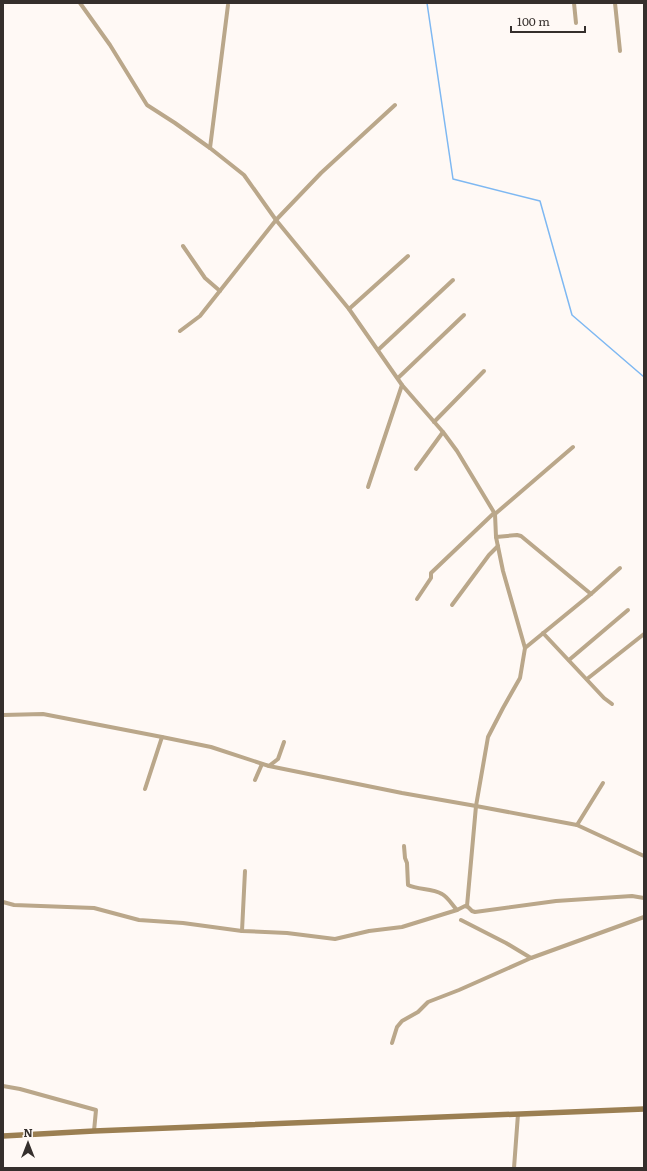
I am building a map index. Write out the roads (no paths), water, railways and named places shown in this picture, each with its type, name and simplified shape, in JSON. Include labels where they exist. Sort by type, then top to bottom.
[{"type":"main road","points":[[3,1136],[644,1109]]},
{"type":"street","points":[[80,3],[110,45],[147,105],[175,123],[244,174],[276,220],[349,309],[402,384],[443,432],[457,451],[494,514],[496,537],[503,571],[525,648],[520,678],[488,737],[476,806],[466,906]]},
{"type":"street","points":[[574,3],[576,23]]},
{"type":"street","points":[[615,3],[620,51]]},
{"type":"street","points":[[210,148],[228,5]]},
{"type":"street","points":[[180,331],[200,316],[276,220],[321,172],[395,105]]},
{"type":"street","points":[[183,246],[205,278],[220,291]]},
{"type":"street","points":[[349,309],[408,256]]},
{"type":"street","points":[[378,350],[453,280]]},
{"type":"street","points":[[398,378],[464,315]]},
{"type":"street","points":[[434,422],[484,371]]},
{"type":"street","points":[[368,487],[402,384]]},
{"type":"street","points":[[416,469],[443,432]]},
{"type":"street","points":[[416,599],[431,578],[432,573],[494,514],[573,447]]},
{"type":"street","points":[[496,537],[521,536],[591,594]]},
{"type":"street","points":[[452,605],[489,555],[498,546]]},
{"type":"street","points":[[525,648],[591,594],[620,568]]},
{"type":"street","points":[[569,660],[628,610]]},
{"type":"street","points":[[543,633],[612,704]]},
{"type":"street","points":[[587,679],[644,634]]},
{"type":"street","points":[[3,715],[43,714],[211,747],[269,766],[402,793],[577,825],[644,856]]},
{"type":"street","points":[[145,790],[162,737]]},
{"type":"street","points":[[269,766],[278,759],[284,742]]},
{"type":"street","points":[[255,780],[262,764]]},
{"type":"street","points":[[577,825],[603,783]]},
{"type":"street","points":[[404,846],[407,863],[408,886],[442,894],[457,910]]},
{"type":"street","points":[[242,931],[244,870]]},
{"type":"street","points":[[466,906],[475,912],[556,901],[632,896],[644,898]]},
{"type":"street","points":[[3,902],[14,905],[94,908],[139,920],[183,923],[242,931],[287,933],[335,939],[402,927],[466,906]]},
{"type":"street","points":[[392,1043],[397,1027],[402,1021],[418,1012],[428,1002],[531,958],[644,917]]},
{"type":"street","points":[[461,920],[506,943],[531,958]]},
{"type":"street","points":[[3,1086],[20,1089],[96,1110],[94,1131]]},
{"type":"street","points":[[514,1168],[518,1114]]},
{"type":"waterway","points":[[427,3],[453,179],[540,201],[572,315],[644,377]]}]
